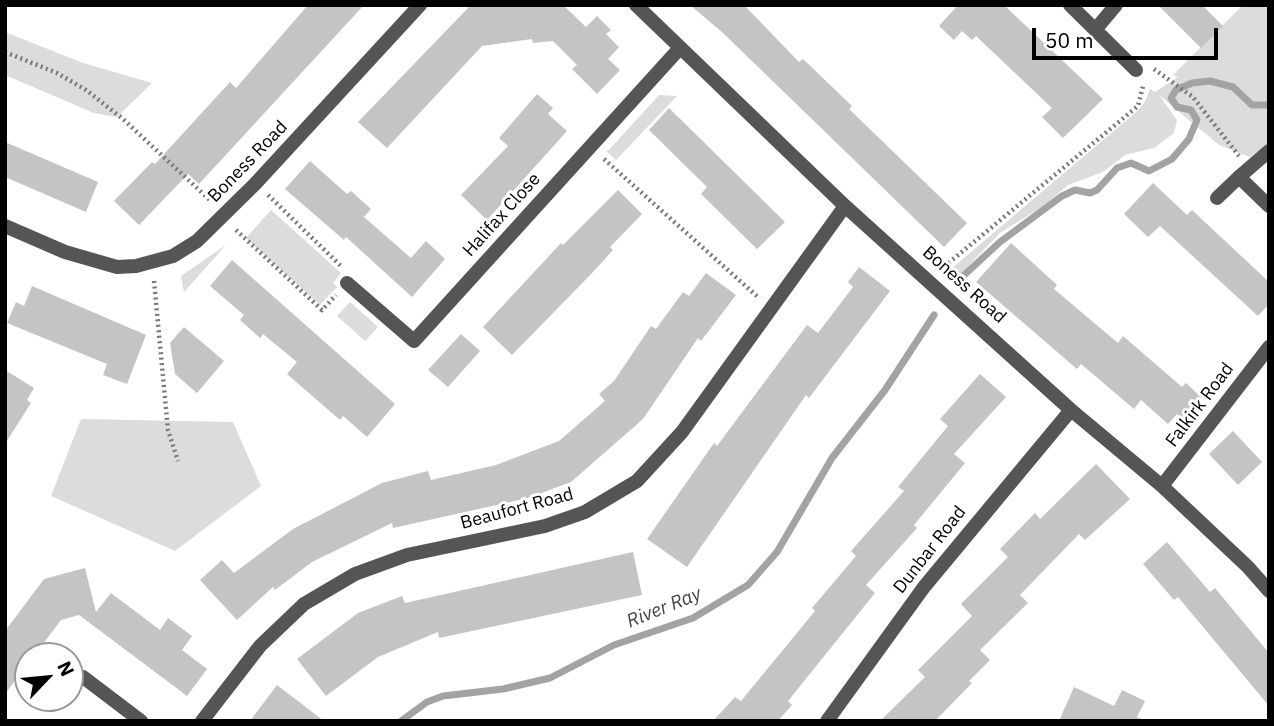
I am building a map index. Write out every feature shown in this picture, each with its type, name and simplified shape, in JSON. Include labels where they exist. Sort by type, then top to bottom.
[{"type":"street","name":"Boness Road","points":[[6,230],[65,252],[117,267],[173,256],[197,241],[255,184],[419,5]]},
{"type":"street","name":"Boness Road","points":[[636,5],[845,206],[1071,410],[1162,486],[1269,591]]},
{"type":"street","points":[[1070,5],[1137,71]]},
{"type":"street","points":[[1095,30],[1116,5]]},
{"type":"street","name":"Halifax Close","points":[[347,283],[414,341],[679,49]]},
{"type":"street","points":[[1217,198],[1269,151]]},
{"type":"street","points":[[1243,173],[1269,206]]},
{"type":"street","name":"Beaufort Road","points":[[202,721],[260,646],[304,604],[355,574],[407,555],[545,526],[585,512],[638,481],[682,432],[845,206]]},
{"type":"street","name":"Falkirk Road","points":[[1162,486],[1269,347]]},
{"type":"street","name":"Dunbar Road","points":[[827,721],[924,587],[1071,410]]},
{"type":"street","points":[[84,678],[141,721]]},
{"type":"path","points":[[5,52],[57,74],[86,90],[123,119],[225,214],[238,233],[322,310],[347,283],[343,268],[255,184]]},
{"type":"path","points":[[930,280],[1138,106],[1143,88],[1137,71],[1156,69],[1193,97],[1243,173]]},
{"type":"path","points":[[590,147],[770,310]]},
{"type":"path","points":[[153,262],[165,407],[168,430],[178,461]]},
{"type":"shaded area","points":[[1243,5],[1269,5],[1269,143],[1250,157],[1219,145],[1159,95],[1177,120],[1174,133],[1154,148],[1125,155],[1103,172],[1068,185],[1045,205],[1000,233],[953,282],[945,274],[1136,112],[1145,102],[1150,89],[1155,92],[1178,77],[1173,75]]},
{"type":"shaded area","points":[[5,32],[83,63],[152,83],[117,117],[94,113],[5,75]]},
{"type":"shaded area","points":[[659,95],[677,96],[616,160],[607,152]]},
{"type":"shaded area","points":[[271,210],[341,273],[333,283],[337,287],[320,305],[246,238]]},
{"type":"shaded area","points":[[226,245],[184,292],[181,276]]},
{"type":"shaded area","points":[[350,302],[378,327],[365,341],[337,316]]},
{"type":"shaded area","points":[[81,419],[233,422],[261,486],[175,551],[51,496]]},
{"type":"building","points":[[308,5],[364,5],[199,184],[188,174],[139,225],[114,201],[152,162],[155,164],[230,82],[236,88]]},
{"type":"building","points":[[563,5],[586,27],[597,16],[611,30],[606,34],[619,47],[608,59],[620,70],[597,94],[572,69],[577,65],[553,41],[533,43],[532,39],[482,46],[387,148],[358,122],[469,7]]},
{"type":"building","points":[[690,5],[744,5],[799,62],[803,59],[852,106],[849,109],[967,223],[944,247],[722,32]]},
{"type":"building","points":[[958,5],[1004,5],[1103,99],[1063,138],[1042,117],[1052,108],[976,36],[972,40],[962,31],[954,40],[939,26]]},
{"type":"building","points":[[1158,5],[1202,5],[1223,26],[1201,48]]},
{"type":"building","points":[[537,94],[553,108],[548,114],[567,131],[487,220],[461,195],[508,146],[499,138]]},
{"type":"building","points":[[669,108],[785,222],[757,249],[701,194],[707,187],[649,130]]},
{"type":"building","points":[[5,142],[98,182],[86,212],[5,177]]},
{"type":"building","points":[[310,161],[347,194],[351,191],[371,209],[364,217],[411,258],[426,241],[445,259],[412,297],[346,237],[344,240],[285,189]]},
{"type":"building","points":[[1153,183],[1187,215],[1192,210],[1269,282],[1269,304],[1258,316],[1160,226],[1148,237],[1124,214]]},
{"type":"building","points":[[618,190],[642,214],[610,247],[613,250],[593,272],[512,355],[483,327],[561,243],[563,245]]},
{"type":"building","points":[[1011,243],[1057,285],[1054,289],[1118,343],[1123,336],[1182,387],[1186,383],[1202,398],[1183,420],[1177,414],[1168,424],[1141,400],[1134,409],[1081,364],[1077,369],[976,282]]},
{"type":"building","points":[[232,260],[395,404],[367,437],[343,416],[340,420],[287,374],[297,362],[263,334],[260,338],[240,320],[244,315],[210,286]]},
{"type":"building","points":[[859,267],[890,291],[809,398],[806,395],[687,567],[647,539],[714,443],[717,446],[807,325],[818,333],[853,287],[848,282]]},
{"type":"building","points":[[706,273],[736,295],[701,341],[698,338],[643,419],[571,482],[528,498],[393,528],[392,523],[312,562],[275,590],[273,587],[237,620],[200,580],[222,560],[234,573],[293,529],[382,483],[428,471],[431,480],[496,465],[559,441],[605,401],[599,394],[614,381],[651,326],[656,329],[683,292],[689,296]]},
{"type":"building","points":[[32,286],[146,335],[127,384],[103,375],[107,364],[7,323],[16,302],[24,306]]},
{"type":"building","points":[[184,327],[224,361],[197,393],[175,374],[170,343]]},
{"type":"building","points":[[461,334],[480,351],[448,387],[428,370]]},
{"type":"building","points":[[5,370],[34,388],[27,400],[31,403],[5,444]]},
{"type":"building","points":[[980,374],[1006,397],[954,454],[965,463],[914,525],[917,528],[866,585],[875,593],[788,701],[792,705],[778,721],[713,721],[735,697],[741,701],[815,611],[812,608],[856,556],[851,551],[904,491],[898,487],[948,426],[940,419]]},
{"type":"building","points":[[1233,431],[1262,462],[1238,485],[1209,454]]},
{"type":"building","points":[[1096,464],[1130,499],[1085,540],[1079,534],[1020,595],[1028,603],[980,650],[990,660],[935,721],[880,721],[925,677],[918,670],[972,616],[961,604],[1008,557],[1000,549],[1035,513],[1040,519]]},
{"type":"building","points":[[1167,542],[1210,592],[1215,588],[1269,653],[1269,706],[1178,597],[1174,600],[1143,564]]},
{"type":"building","points":[[633,552],[642,595],[439,638],[438,632],[378,657],[326,696],[297,659],[358,613],[402,596],[405,603]]},
{"type":"building","points":[[85,568],[96,612],[111,593],[160,630],[168,618],[192,636],[182,650],[207,669],[187,696],[79,615],[61,620],[44,642],[14,642],[14,682],[5,694],[5,631],[44,579]]},
{"type":"building","points":[[277,685],[324,721],[250,721]]},
{"type":"building","points":[[1074,687],[1114,706],[1122,690],[1145,701],[1137,717],[1146,721],[1059,721]]},
{"type":"waterway","name":"River Ray","points":[[962,277],[1000,242],[1062,196],[1075,190],[1090,193],[1097,190],[1117,168],[1131,163],[1149,171],[1172,159],[1189,139],[1197,120],[1191,110],[1177,107],[1171,98],[1176,90],[1192,83],[1210,81],[1233,87],[1252,105],[1269,105]]},
{"type":"waterway","name":"River Ray","points":[[401,721],[427,702],[443,696],[503,689],[550,678],[614,645],[693,618],[748,585],[777,552],[832,458],[885,390],[934,315]]}]
